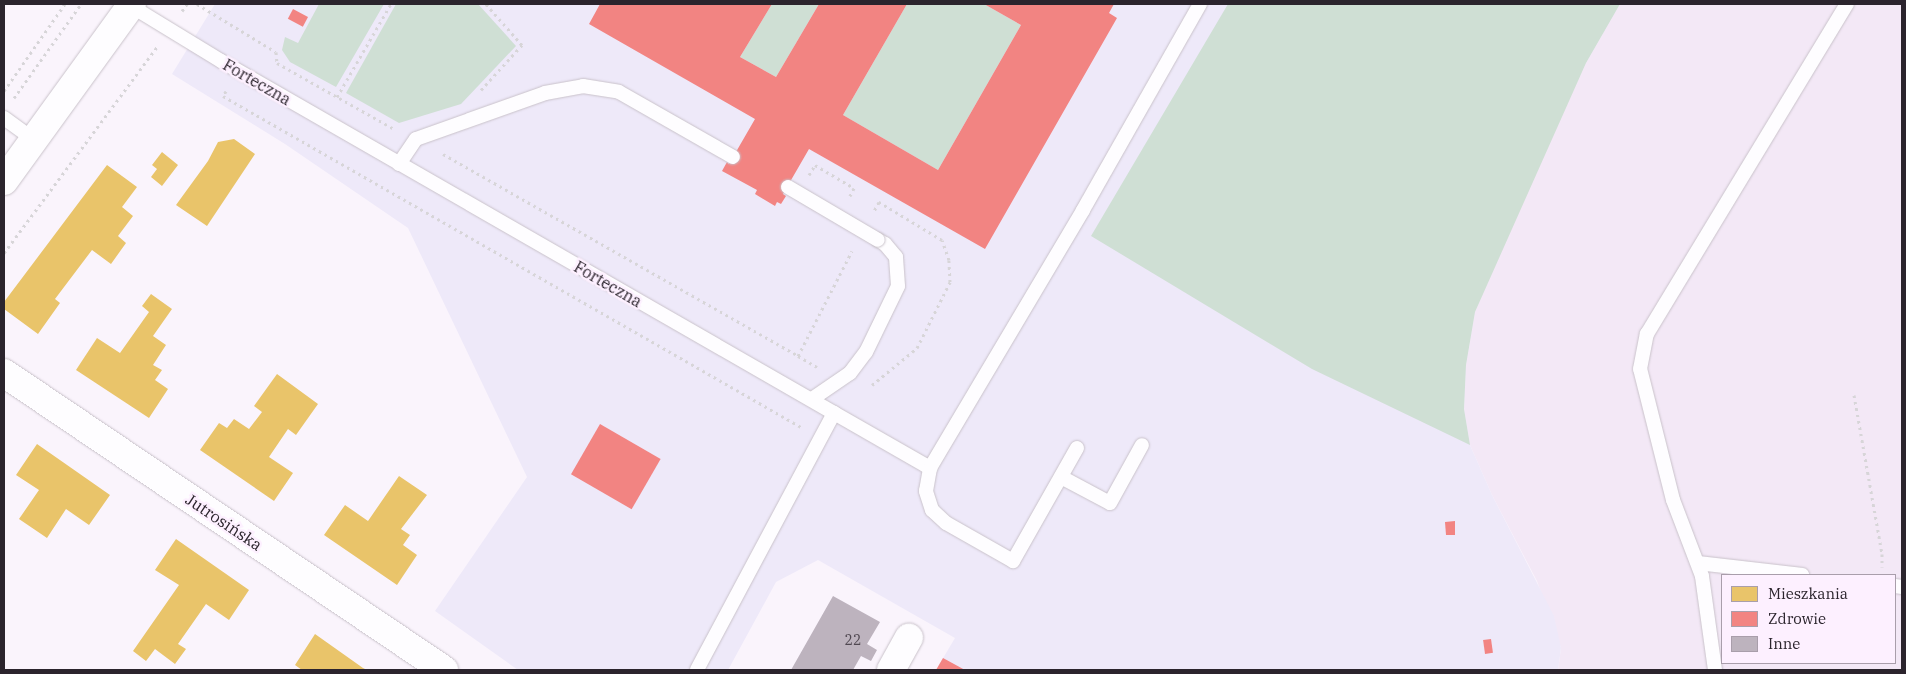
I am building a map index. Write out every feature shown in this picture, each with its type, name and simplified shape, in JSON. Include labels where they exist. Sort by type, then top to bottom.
[{"type":"street","points":[[4,181],[132,5]]},
{"type":"street","name":"Jutrosińska","points":[[4,373],[444,670]]},
{"type":"street","points":[[891,670],[909,638]]},
{"type":"lane","points":[[1077,448],[1013,561],[946,523],[932,510],[926,491],[930,468],[1083,210],[1200,4]]},
{"type":"lane","points":[[1715,670],[1702,576],[1673,500],[1640,369],[1647,334],[1847,4]]},
{"type":"lane","name":"Forteczna","points":[[132,5],[237,70],[399,164],[930,468]]},
{"type":"lane","points":[[399,164],[416,139],[568,87],[597,87],[619,92],[733,157]]},
{"type":"lane","points":[[6,112],[33,139]]},
{"type":"lane","points":[[788,187],[885,244],[896,257],[898,270],[898,286],[866,352],[850,373],[812,399]]},
{"type":"lane","points":[[697,670],[834,413]]},
{"type":"lane","points":[[1061,476],[1110,503],[1142,445]]},
{"type":"lane","points":[[1698,563],[1793,574]]},
{"type":"path","points":[[4,92],[65,4]]},
{"type":"path","points":[[6,112],[81,4]]},
{"type":"path","points":[[4,253],[170,30],[187,4]]},
{"type":"path","points":[[197,4],[276,52],[277,63],[416,139],[798,356],[850,253]]},
{"type":"path","points":[[337,97],[391,4]]},
{"type":"path","points":[[477,94],[522,45],[486,4]]},
{"type":"path","points":[[237,70],[223,96],[821,438]]},
{"type":"path","points":[[395,129],[404,126]]},
{"type":"path","points":[[815,165],[854,188],[847,201]]},
{"type":"path","points":[[1854,395],[1882,554],[1882,574]]},
{"type":"shaded area","points":[[215,4],[1620,4],[1586,63],[1522,202],[1475,312],[1466,365],[1464,409],[1470,445],[1492,495],[1554,616],[1561,648],[1558,670],[936,670],[955,638],[818,560],[776,582],[728,670],[518,670],[435,611],[527,477],[408,228],[285,144],[172,74]]},
{"type":"shaded area","points":[[1620,4],[1902,4],[1902,670],[1558,670],[1561,648],[1537,581],[1492,495],[1470,445],[1464,409],[1466,365],[1475,312],[1522,202],[1586,63]]},
{"type":"green space","points":[[319,4],[384,4],[336,87],[290,62],[282,50],[285,37],[298,43]]},
{"type":"green space","points":[[396,4],[478,4],[516,46],[461,104],[399,123],[346,93]]},
{"type":"green space","points":[[772,4],[819,4],[776,77],[740,57]]},
{"type":"green space","points":[[907,4],[984,4],[1021,25],[938,170],[843,115]]},
{"type":"green space","points":[[1228,4],[1620,4],[1586,63],[1475,312],[1466,365],[1464,409],[1470,445],[1312,369],[1091,236]]},
{"type":"building: Mieszkania","points":[[234,139],[255,154],[207,226],[176,205],[208,161],[218,142]]},
{"type":"building: Mieszkania","points":[[162,152],[178,165],[162,186],[151,177],[157,169],[152,165]]},
{"type":"building: Mieszkania","points":[[107,165],[137,187],[122,207],[133,216],[118,236],[126,243],[111,264],[92,250],[55,299],[60,303],[38,334],[4,309],[4,302]]},
{"type":"building: Mieszkania","points":[[151,294],[172,309],[153,336],[166,345],[153,365],[162,370],[155,380],[168,389],[149,418],[76,370],[97,338],[120,353],[149,312],[142,306]]},
{"type":"building: Mieszkania","points":[[277,374],[318,404],[296,435],[288,429],[269,457],[293,473],[274,501],[200,450],[219,423],[227,428],[234,419],[249,429],[262,412],[254,406]]},
{"type":"building: Mieszkania","points":[[37,444],[110,495],[89,525],[66,509],[47,538],[19,519],[39,490],[16,475]]},
{"type":"building: Mieszkania","points":[[399,476],[427,495],[401,529],[410,535],[403,545],[417,555],[397,585],[324,535],[345,505],[368,521]]},
{"type":"building: Mieszkania","points":[[176,539],[249,590],[229,620],[206,604],[178,644],[186,649],[175,664],[155,649],[146,661],[133,651],[179,585],[155,570]]},
{"type":"building: Mieszkania","points":[[315,634],[367,670],[302,670],[295,665]]},
{"type":"building: Zdrowie","points":[[600,4],[772,4],[740,57],[776,77],[819,4],[907,4],[843,115],[938,170],[1021,25],[984,4],[1114,4],[1109,13],[1117,18],[985,249],[809,149],[783,194],[786,196],[781,204],[777,202],[775,206],[755,194],[757,190],[722,171],[727,162],[729,164],[755,119],[589,24]]},
{"type":"building: Zdrowie","points":[[293,9],[308,17],[303,27],[288,19]]},
{"type":"building: Zdrowie","points":[[600,424],[661,459],[632,509],[571,474]]},
{"type":"building: Zdrowie","points":[[1455,521],[1455,535],[1446,535],[1445,522]]},
{"type":"building: Zdrowie","points":[[1491,639],[1493,653],[1485,654],[1483,640]]},
{"type":"building: Zdrowie","points":[[943,658],[965,670],[936,670]]},
{"type":"building: Inne","points":[[833,596],[880,622],[867,644],[877,650],[871,661],[861,656],[853,670],[791,670]]}]
